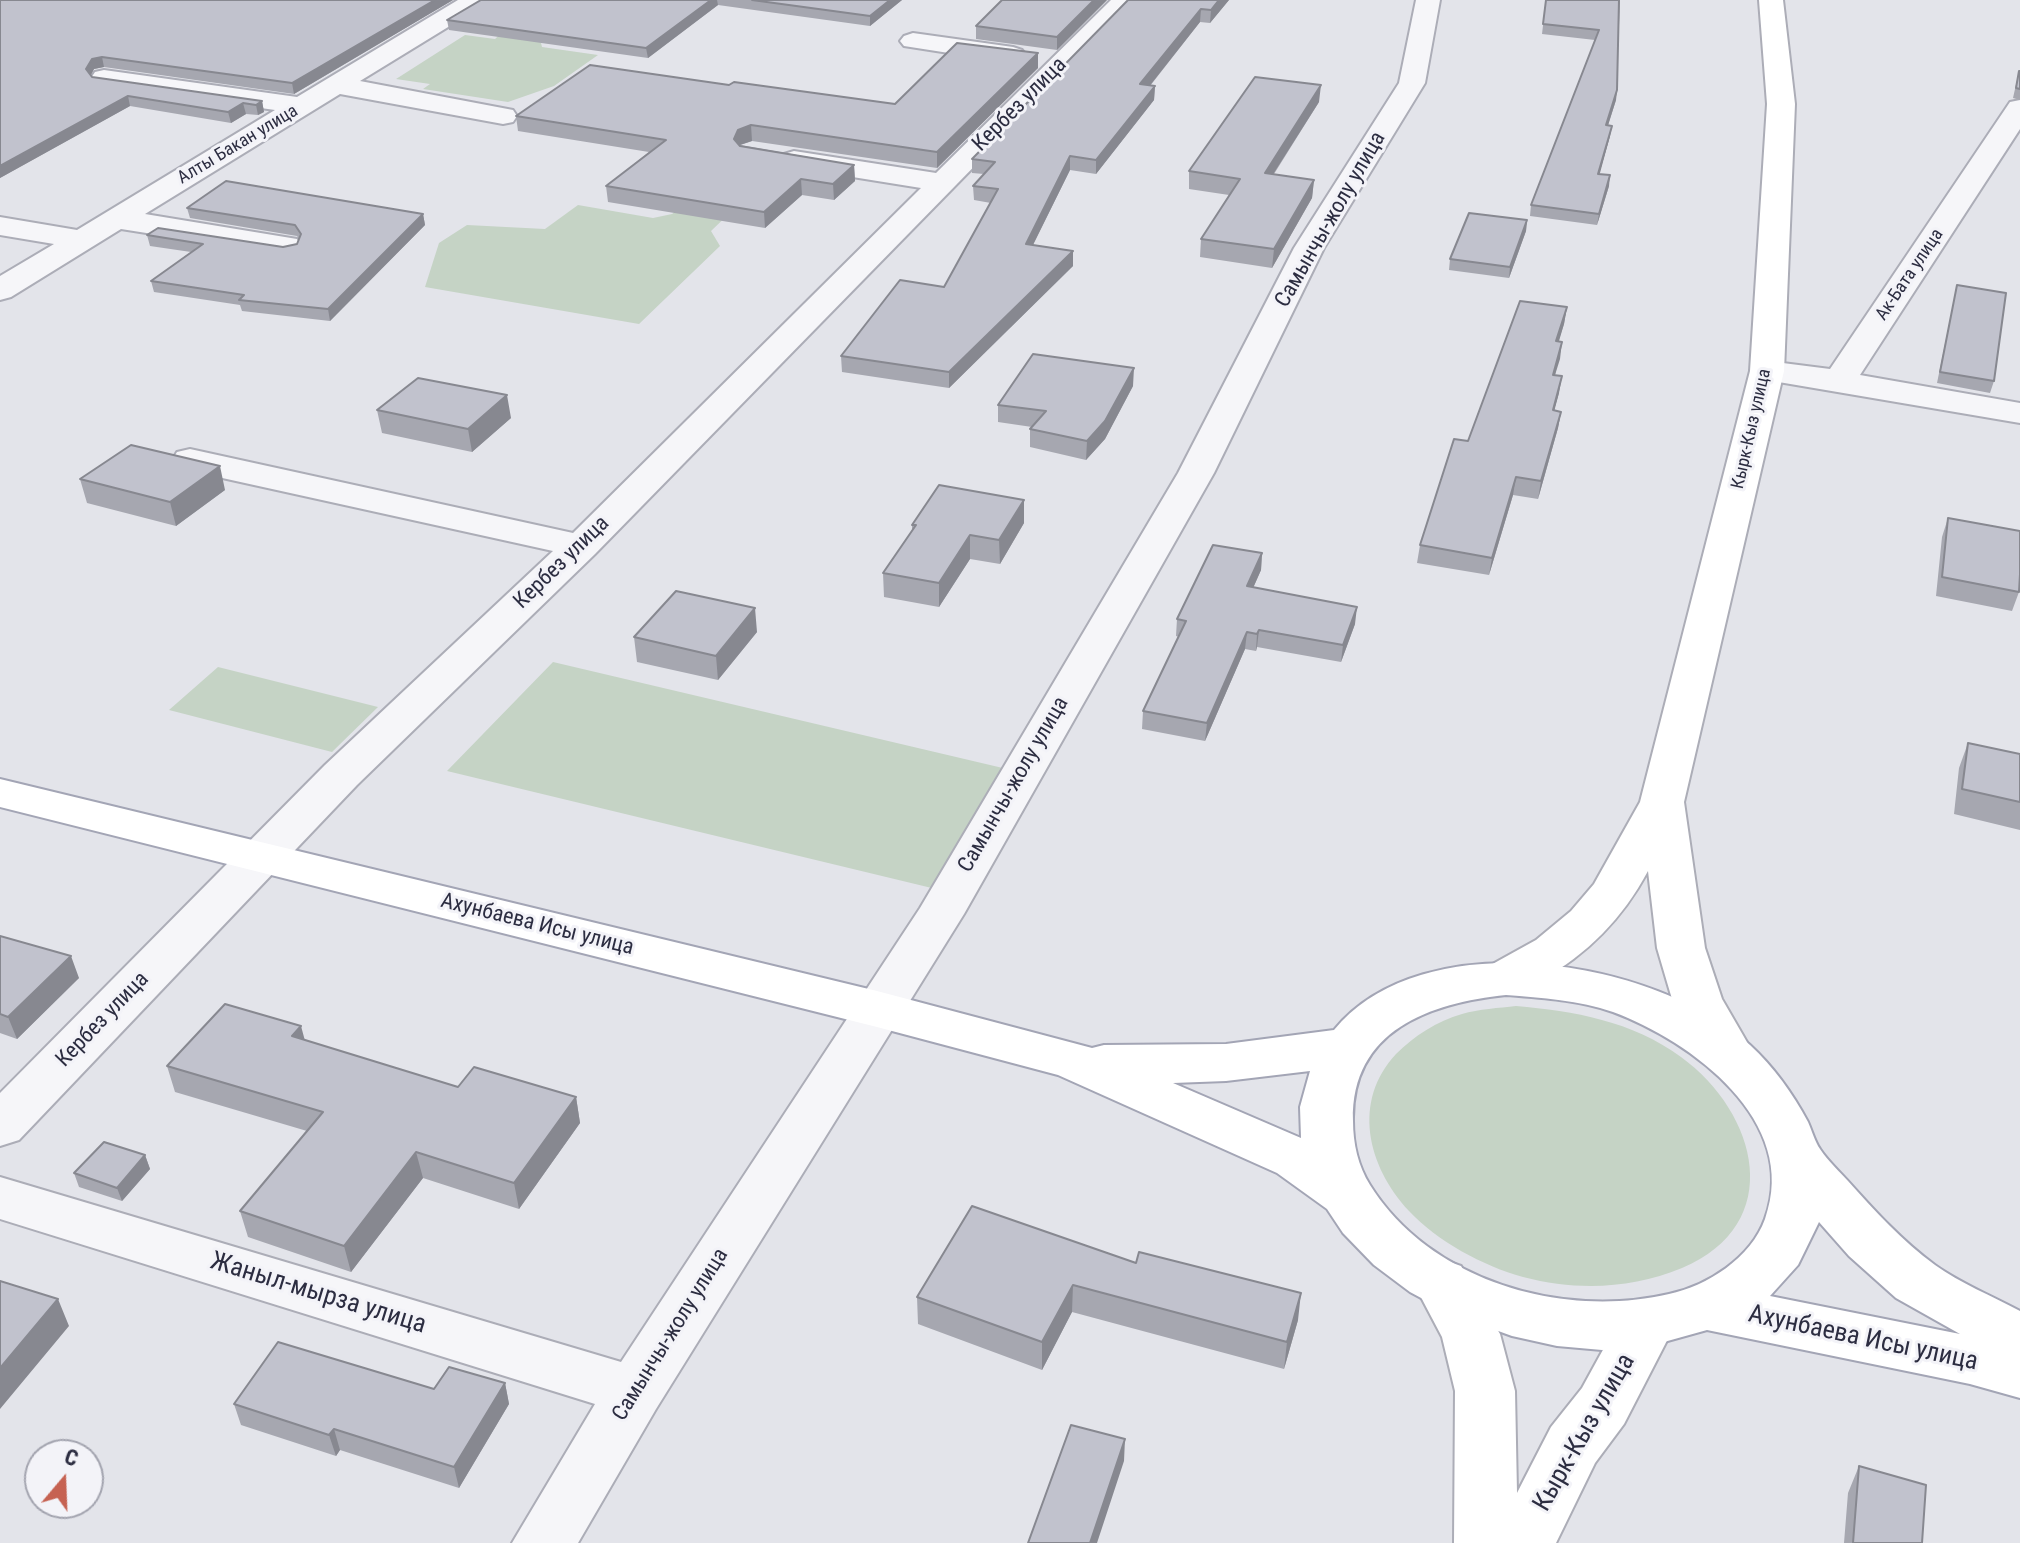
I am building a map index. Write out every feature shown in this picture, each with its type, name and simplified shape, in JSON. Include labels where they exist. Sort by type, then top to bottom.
[{"type":"street","name":"Алты Бакан улица","points":[[0,290],[475,0]]},
{"type":"street","name":"Кербез улица","points":[[0,1126],[341,775],[581,546],[1125,0]]},
{"type":"street","name":"Самынчы-жолу улица","points":[[544,1543],[635,1391],[940,914],[1196,473],[1309,248],[1412,83],[1428,0]]},
{"type":"street","name":"Кырк-Кыз улица","points":[[1506,978],[1553,952],[1588,922],[1613,892],[1662,802],[1767,371],[1781,104],[1771,0]]},
{"type":"street","points":[[913,41],[1063,61]]},
{"type":"street","points":[[104,78],[301,106]]},
{"type":"street","points":[[336,85],[503,116]]},
{"type":"street","name":"Ак-Бата улица","points":[[1839,381],[2020,108]]},
{"type":"street","points":[[767,156],[943,183]]},
{"type":"street","points":[[116,219],[286,246]]},
{"type":"street","points":[[0,226],[83,240]]},
{"type":"street","points":[[1767,371],[2020,413]]},
{"type":"street","points":[[190,460],[581,546]]},
{"type":"street","name":"Ахунбаева Исы улица","points":[[0,793],[877,1009],[1073,1061],[1296,1159],[1346,1194]]},
{"type":"street","name":"Кырк-Кыз улица","points":[[1662,802],[1681,948],[1697,999],[1729,1056]]},
{"type":"street","points":[[1506,978],[1574,983],[1642,1003],[1703,1035],[1753,1079],[1772,1103],[1795,1157],[1798,1185],[1795,1212],[1786,1238],[1770,1262],[1753,1279],[1706,1307],[1647,1323],[1615,1326],[1548,1320],[1475,1299],[1441,1282],[1385,1241],[1363,1218],[1333,1168],[1326,1142],[1326,1092],[1335,1068],[1366,1026],[1414,997],[1474,981],[1506,978]]},
{"type":"street","name":"Ахунбаева Исы улица","points":[[1073,1061],[1161,1066],[1238,1064],[1349,1046]]},
{"type":"street","name":"Ахунбаева Исы улица","points":[[1795,1157],[1869,1241],[1916,1282],[2020,1339]]},
{"type":"street","name":"Жаныл-мырза улица","points":[[0,1198],[635,1391]]},
{"type":"street","points":[[1441,1282],[1471,1334],[1485,1391],[1486,1543]]},
{"type":"street","name":"Ахунбаева Исы улица","points":[[1706,1307],[1970,1360],[2020,1373]]},
{"type":"street","name":"Кырк-Кыз улица","points":[[1524,1543],[1573,1445],[1603,1406],[1647,1323]]},
{"type":"green space","points":[[575,21],[541,43],[542,47],[598,55],[554,86],[508,102],[423,89],[430,84],[396,79],[465,35],[495,39],[506,29]]},
{"type":"green space","points":[[723,176],[762,182],[711,231],[720,246],[639,324],[425,287],[439,243],[467,225],[545,229],[578,205],[653,218],[672,214]]},
{"type":"green space","points":[[553,662],[1007,769],[940,890],[447,771]]},
{"type":"green space","points":[[218,667],[378,707],[332,752],[169,710]]},
{"type":"green space","points":[[1516,1006],[1581,1015],[1623,1026],[1681,1057],[1707,1080],[1728,1107],[1743,1137],[1750,1167],[1748,1197],[1737,1224],[1715,1249],[1682,1268],[1643,1280],[1604,1286],[1563,1284],[1523,1277],[1477,1259],[1447,1242],[1409,1211],[1383,1174],[1370,1133],[1370,1112],[1382,1072],[1403,1047],[1435,1025],[1469,1012]]},
{"type":"building","points":[[0,0],[435,0],[292,83],[102,57],[92,59],[86,69],[92,77],[262,101],[256,105],[243,103],[228,112],[128,96],[0,166]]},
{"type":"building","points":[[481,0],[711,0],[646,48],[447,20]]},
{"type":"building","points":[[752,0],[890,0],[870,16]]},
{"type":"building","points":[[1002,0],[1094,0],[1057,37],[976,26]]},
{"type":"building","points":[[1128,0],[1219,0],[1211,10],[1201,9],[1140,84],[1155,86],[1096,160],[1070,156],[1026,244],[1073,251],[949,372],[841,356],[900,280],[944,287],[998,189],[973,186],[995,162],[972,159]]},
{"type":"building","points":[[1546,0],[1619,0],[1617,90],[1606,125],[1612,126],[1598,174],[1610,175],[1599,214],[1531,205],[1599,30],[1543,24]]},
{"type":"building","points":[[957,43],[1038,53],[937,152],[751,125],[738,130],[734,139],[740,146],[854,165],[833,184],[801,179],[764,212],[606,186],[666,140],[516,116],[590,65],[895,104]]},
{"type":"building","points":[[2020,71],[2020,89],[2016,88]]},
{"type":"building","points":[[1255,77],[1321,85],[1265,173],[1314,180],[1274,249],[1201,239],[1240,179],[1189,171]]},
{"type":"building","points":[[226,181],[423,214],[328,309],[239,300],[244,295],[151,281],[203,244],[147,235],[158,228],[283,247],[297,244],[301,234],[295,225],[187,208]]},
{"type":"building","points":[[1469,213],[1527,220],[1510,267],[1450,259]]},
{"type":"building","points":[[1957,285],[2006,293],[1994,381],[1940,372]]},
{"type":"building","points":[[1520,301],[1567,307],[1556,341],[1562,342],[1553,375],[1562,376],[1553,410],[1561,412],[1541,481],[1516,477],[1492,558],[1420,545],[1454,439],[1468,441]]},
{"type":"building","points":[[1033,354],[1134,368],[1105,421],[1087,441],[1030,429],[1046,411],[998,405]]},
{"type":"building","points":[[418,378],[507,395],[468,429],[377,410]]},
{"type":"building","points":[[131,445],[220,466],[170,502],[80,479]]},
{"type":"building","points":[[939,485],[1024,500],[999,540],[970,535],[939,583],[883,573],[916,525],[912,525]]},
{"type":"building","points":[[1948,518],[2020,531],[2019,592],[1942,577]]},
{"type":"building","points":[[1213,545],[1262,553],[1247,586],[1357,607],[1343,645],[1259,630],[1257,634],[1247,632],[1207,723],[1143,711],[1186,621],[1177,619]]},
{"type":"building","points":[[676,591],[755,608],[716,656],[634,637]]},
{"type":"building","points":[[1968,743],[2020,754],[2020,802],[1962,789]]},
{"type":"building","points":[[0,936],[71,956],[8,1017],[0,1014]]},
{"type":"building","points":[[225,1004],[301,1026],[292,1036],[458,1087],[474,1067],[576,1097],[514,1183],[416,1152],[344,1246],[240,1211],[323,1112],[167,1066]]},
{"type":"building","points":[[104,1142],[145,1155],[117,1188],[74,1173]]},
{"type":"building","points":[[972,1206],[1136,1263],[1139,1252],[1301,1293],[1287,1342],[1073,1285],[1042,1342],[917,1297]]},
{"type":"building","points":[[0,1281],[58,1299],[0,1368]]},
{"type":"building","points":[[278,1342],[434,1389],[449,1367],[505,1383],[454,1467],[334,1429],[329,1435],[234,1404]]},
{"type":"building","points":[[1071,1425],[1125,1439],[1090,1543],[1028,1543]]},
{"type":"building","points":[[1859,1466],[1926,1485],[1922,1543],[1853,1543]]}]
